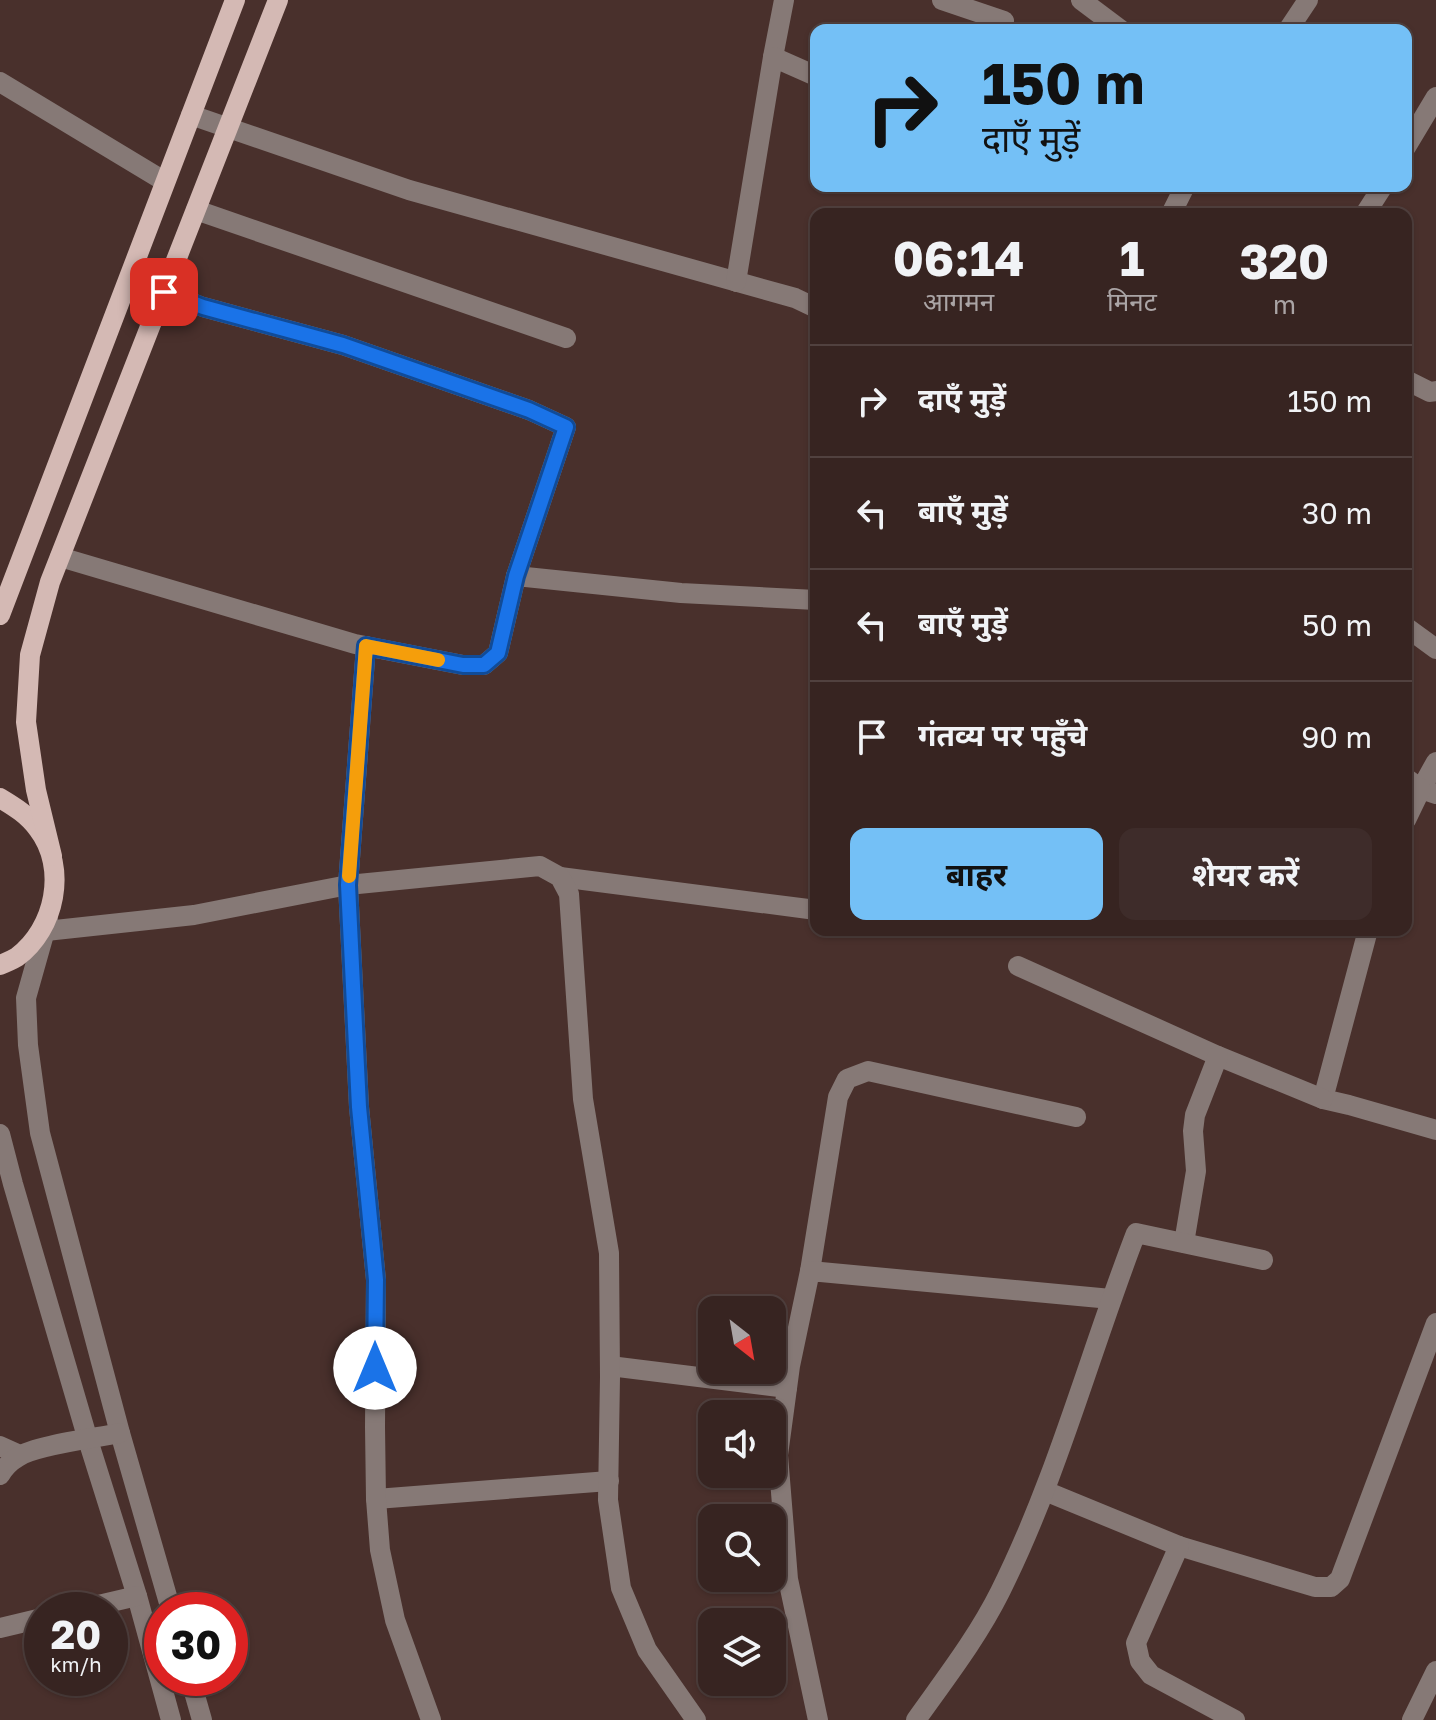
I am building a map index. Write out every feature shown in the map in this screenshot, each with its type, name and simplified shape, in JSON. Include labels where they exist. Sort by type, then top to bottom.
[{"type":"main road","points":[[0,615],[235,0]]},
{"type":"main road","points":[[0,965],[16,957],[48,922],[55,884],[26,722],[30,655],[50,582],[278,0]]},
{"type":"main road","points":[[0,798],[20,810],[40,831],[52,856]]},
{"type":"street","points":[[736,282],[784,0]]},
{"type":"street","points":[[942,0],[1004,21]]},
{"type":"street","points":[[1081,0],[1113,24]]},
{"type":"street","points":[[1292,24],[1308,0]]},
{"type":"street","points":[[773,57],[810,73]]},
{"type":"street","points":[[0,82],[164,181]]},
{"type":"street","points":[[1412,137],[1436,97]]},
{"type":"street","points":[[191,115],[409,190],[795,298],[810,305]]},
{"type":"street","points":[[196,210],[566,338]]},
{"type":"street","points":[[60,557],[366,646],[463,665],[484,665],[498,653],[516,576],[566,427],[529,410],[343,345],[203,307],[164,292]]},
{"type":"street","points":[[1412,383],[1430,392],[1436,391]]},
{"type":"street","points":[[516,576],[681,593],[810,600]]},
{"type":"street","points":[[1412,631],[1436,649]]},
{"type":"street","points":[[366,646],[348,885],[359,1107],[376,1280],[376,1499],[380,1550],[395,1620],[431,1720]]},
{"type":"street","points":[[1412,807],[1436,762]]},
{"type":"street","points":[[166,1592],[40,1133],[28,1045],[26,998],[48,922],[194,915],[348,885],[540,866],[560,877],[810,909]]},
{"type":"street","points":[[560,877],[569,894],[583,1099],[609,1253],[608,1500],[621,1588],[647,1650],[696,1720]]},
{"type":"street","points":[[1323,1099],[1366,936]]},
{"type":"street","points":[[1018,966],[1218,1056],[1323,1099],[1436,1130]]},
{"type":"street","points":[[1184,1243],[1196,1171],[1195,1115],[1218,1056]]},
{"type":"street","points":[[818,1720],[788,1579],[778,1455],[838,1097],[847,1079],[868,1071],[1076,1117]]},
{"type":"street","points":[[0,1134],[171,1720]]},
{"type":"street","points":[[916,1720],[981,1626],[1000,1592],[1045,1491],[1136,1233],[1263,1260]]},
{"type":"street","points":[[810,1271],[1111,1299]]},
{"type":"street","points":[[1045,1491],[1179,1546],[1315,1587],[1331,1587],[1340,1579],[1430,1351],[1436,1323]]},
{"type":"street","points":[[610,1366],[787,1388]]},
{"type":"street","points":[[0,1475],[20,1455],[120,1433]]},
{"type":"street","points":[[0,1446],[20,1455]]},
{"type":"street","points":[[376,1499],[609,1481]]},
{"type":"street","points":[[1179,1546],[1136,1643],[1140,1661],[1151,1675],[1235,1720]]},
{"type":"street","points":[[128,1598],[137,1596]]},
{"type":"street","points":[[0,1628],[24,1622]]},
{"type":"street","points":[[1412,1720],[1436,1671]]},
{"type":"street","points":[[195,1696],[202,1720]]},
{"type":"slow traffic","points":[[349,876],[366,646],[438,660]]},
{"type":"route","points":[[164,292],[203,307],[343,345],[529,410],[566,427],[516,576],[498,653],[484,665],[463,665],[366,646],[348,885],[359,1107],[376,1280],[375,1368]]}]
